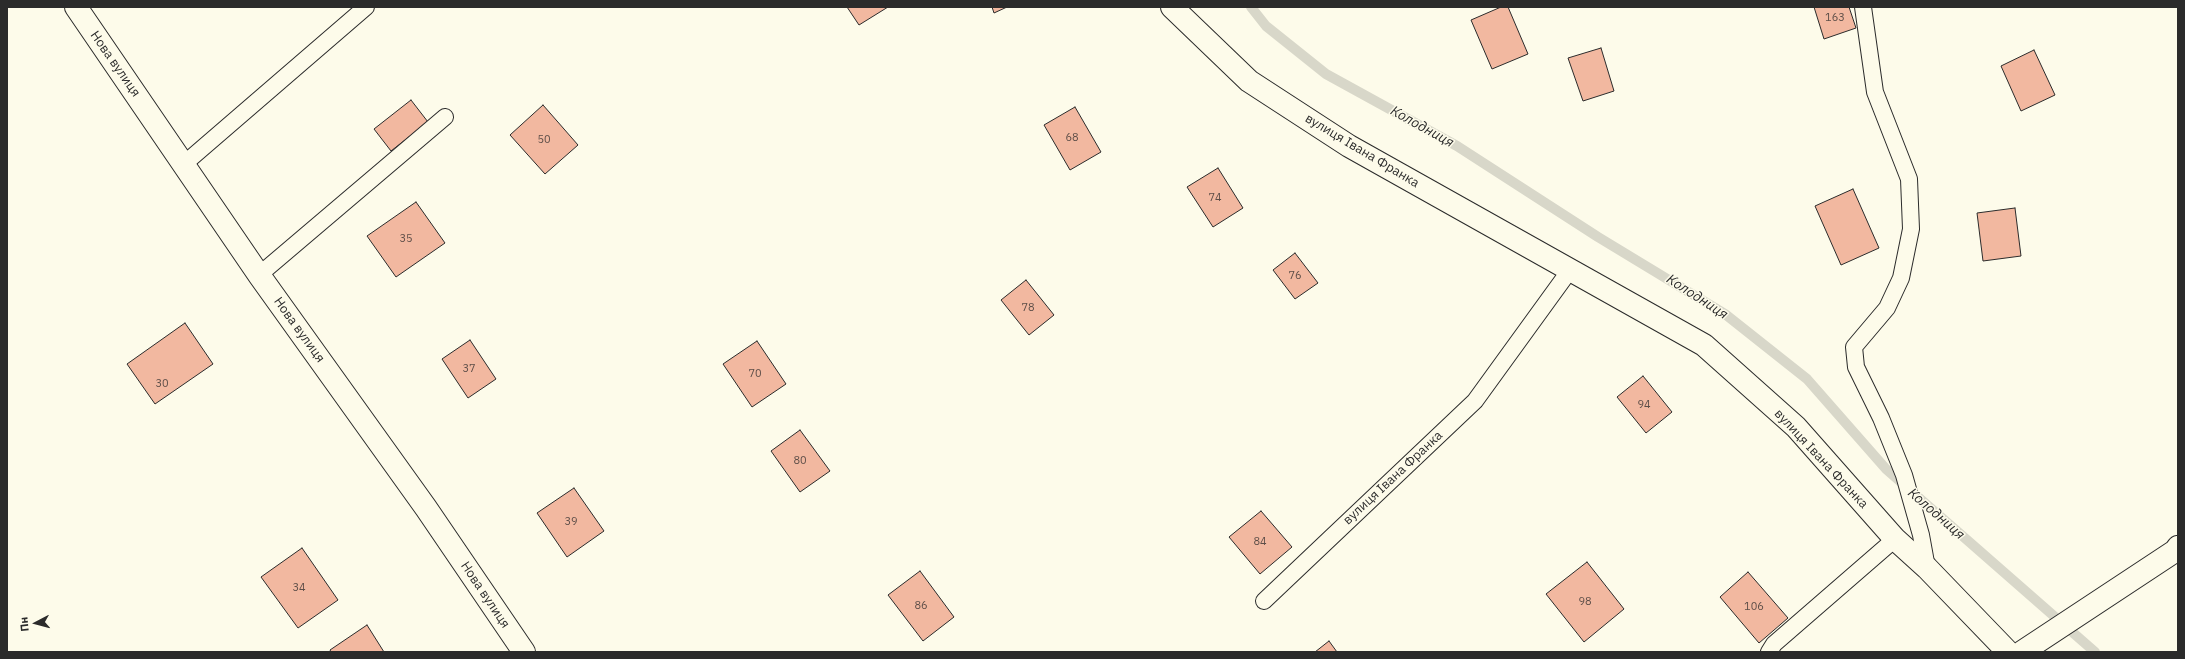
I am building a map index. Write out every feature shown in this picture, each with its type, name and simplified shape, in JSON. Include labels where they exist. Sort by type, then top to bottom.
[{"type":"street","name":"Нова вулиця","points":[[76,7],[259,275],[426,508],[524,652]]},
{"type":"street","name":"вулиця Івана Франка","points":[[1172,7],[1250,81],[1349,146],[1704,345],[1796,427],[1895,539],[1927,568],[2008,652]]},
{"type":"street","points":[[2028,648],[2177,550]]},
{"type":"lane","points":[[184,164],[366,7]]},
{"type":"lane","points":[[1863,7],[1867,44],[1876,92],[1909,179],[1911,229],[1901,278],[1890,302],[1854,347],[1856,367],[1881,418],[1904,475],[1921,535],[1927,568]]},
{"type":"lane","points":[[259,275],[445,117]]},
{"type":"lane","name":"вулиця Івана Франка","points":[[1264,601],[1475,401],[1570,270]]},
{"type":"lane","points":[[1769,652],[1774,644],[1895,539]]},
{"type":"building","points":[[847,7],[888,7],[859,25]]},
{"type":"building","points":[[992,7],[1007,7],[994,13]]},
{"type":"building","points":[[1501,7],[1508,7],[1528,54],[1492,69],[1471,20]]},
{"type":"building","points":[[1814,7],[1849,7],[1856,28],[1824,39]]},
{"type":"building","points":[[1601,48],[1614,91],[1583,101],[1568,58]]},
{"type":"building","points":[[2034,50],[2055,95],[2021,111],[2001,66]]},
{"type":"building","points":[[411,100],[428,122],[391,151],[374,129]]},
{"type":"building","points":[[543,105],[578,145],[545,174],[510,135]]},
{"type":"building","points":[[1075,107],[1101,152],[1070,170],[1044,125]]},
{"type":"building","points":[[1218,168],[1243,208],[1213,227],[1187,187]]},
{"type":"building","points":[[1853,189],[1879,248],[1841,265],[1815,206]]},
{"type":"building","points":[[416,202],[445,243],[396,277],[367,236]]},
{"type":"building","points":[[2015,208],[2021,256],[1983,261],[1977,213]]},
{"type":"building","points":[[1295,253],[1318,283],[1295,299],[1273,270]]},
{"type":"building","points":[[1026,280],[1054,315],[1029,335],[1001,300]]},
{"type":"building","points":[[185,323],[213,364],[155,404],[127,364]]},
{"type":"building","points":[[470,340],[496,379],[468,398],[442,359]]},
{"type":"building","points":[[757,341],[786,384],[752,407],[723,364]]},
{"type":"building","points":[[1643,376],[1672,412],[1646,433],[1617,397]]},
{"type":"building","points":[[800,430],[830,471],[800,492],[771,451]]},
{"type":"building","points":[[574,488],[604,531],[567,557],[537,513]]},
{"type":"building","points":[[1261,511],[1292,547],[1260,574],[1229,537]]},
{"type":"building","points":[[302,548],[338,600],[298,628],[261,577]]},
{"type":"building","points":[[1587,562],[1624,609],[1584,642],[1546,594]]},
{"type":"building","points":[[920,571],[954,617],[923,641],[888,595]]},
{"type":"building","points":[[1748,572],[1788,618],[1759,643],[1720,597]]},
{"type":"building","points":[[367,625],[384,652],[331,652],[330,650]]},
{"type":"building","points":[[1329,641],[1337,652],[1315,652]]},
{"type":"waterway","name":"Колодниця","points":[[1251,7],[1266,26],[1326,74],[1457,146],[1598,237],[1725,314],[1807,379],[1886,469],[2095,652]]}]
